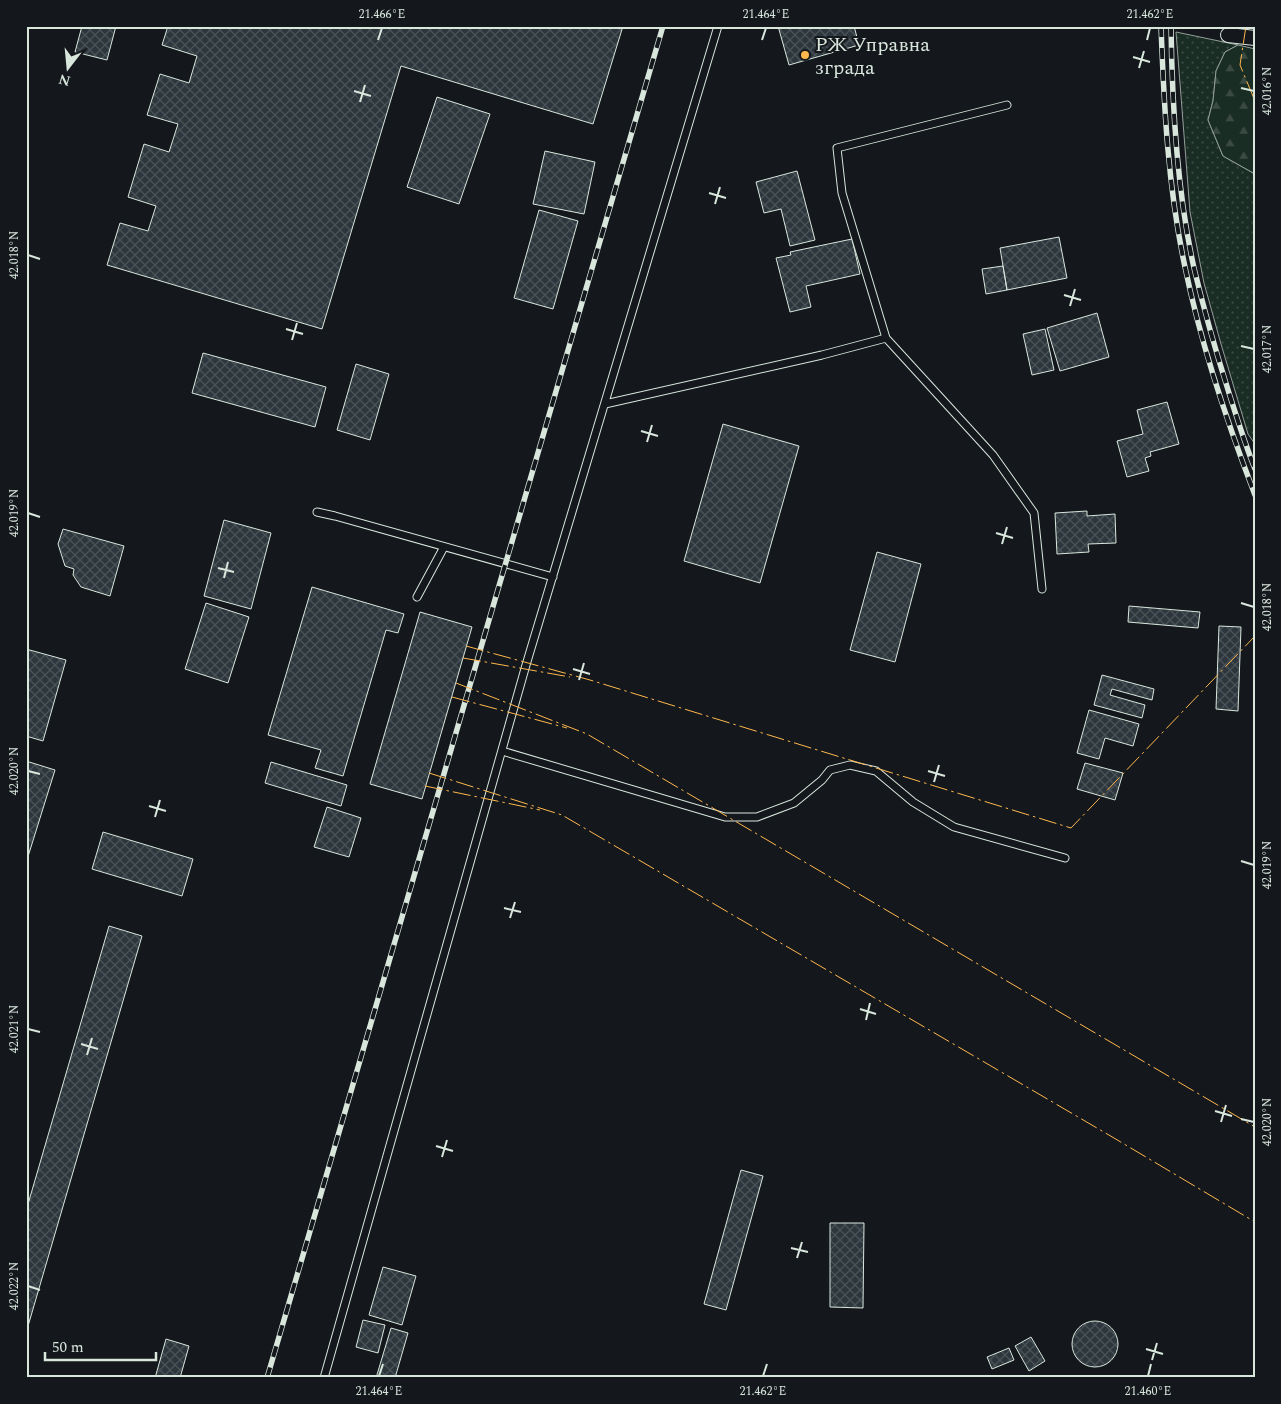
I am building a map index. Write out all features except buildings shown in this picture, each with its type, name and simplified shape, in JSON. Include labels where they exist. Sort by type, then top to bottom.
[{"type":"street","points":[[1228,35],[1255,38]]},
{"type":"lane","points":[[324,1378],[502,751],[718,26]]},
{"type":"lane","points":[[1007,105],[837,148],[842,193],[886,338],[993,455],[1034,513],[1042,589]]},
{"type":"lane","points":[[604,404],[813,357],[886,338]]},
{"type":"lane","points":[[318,512],[553,577]]},
{"type":"lane","points":[[417,597],[444,547]]},
{"type":"lane","points":[[502,751],[725,817],[757,817],[794,802],[822,780],[830,770],[850,765],[876,771],[912,802],[954,827],[1065,858]]},
{"type":"green space","points":[[1176,32],[1238,45],[1225,52],[1216,71],[1213,101],[1208,120],[1223,156],[1255,174],[1255,444],[1248,434],[1221,344],[1204,283],[1190,212]]},
{"type":"green space","points":[[1238,45],[1255,49],[1255,174],[1223,156],[1208,120],[1213,101],[1216,71],[1225,52]]},
{"type":"railway","points":[[267,1378],[663,26]]},
{"type":"railway","points":[[1161,26],[1165,117],[1174,207],[1185,267],[1191,296],[1216,383],[1234,440],[1255,495]]},
{"type":"railway","points":[[1171,26],[1176,148],[1188,239],[1215,347],[1255,469]]},
{"type":"power","points":[[1246,26],[1240,65],[1255,101]]},
{"type":"power","points":[[466,646],[590,680],[1071,828],[1255,636]]},
{"type":"power","points":[[463,658],[570,677]]},
{"type":"power","points":[[456,683],[587,734],[1255,1127]]},
{"type":"power","points":[[452,697],[567,728]]},
{"type":"power","points":[[429,773],[562,815],[1255,1222]]},
{"type":"power","points":[[425,786],[540,810]]},
{"type":"place","name":"РЖ Управна зграда","points":[[805,55]]}]
